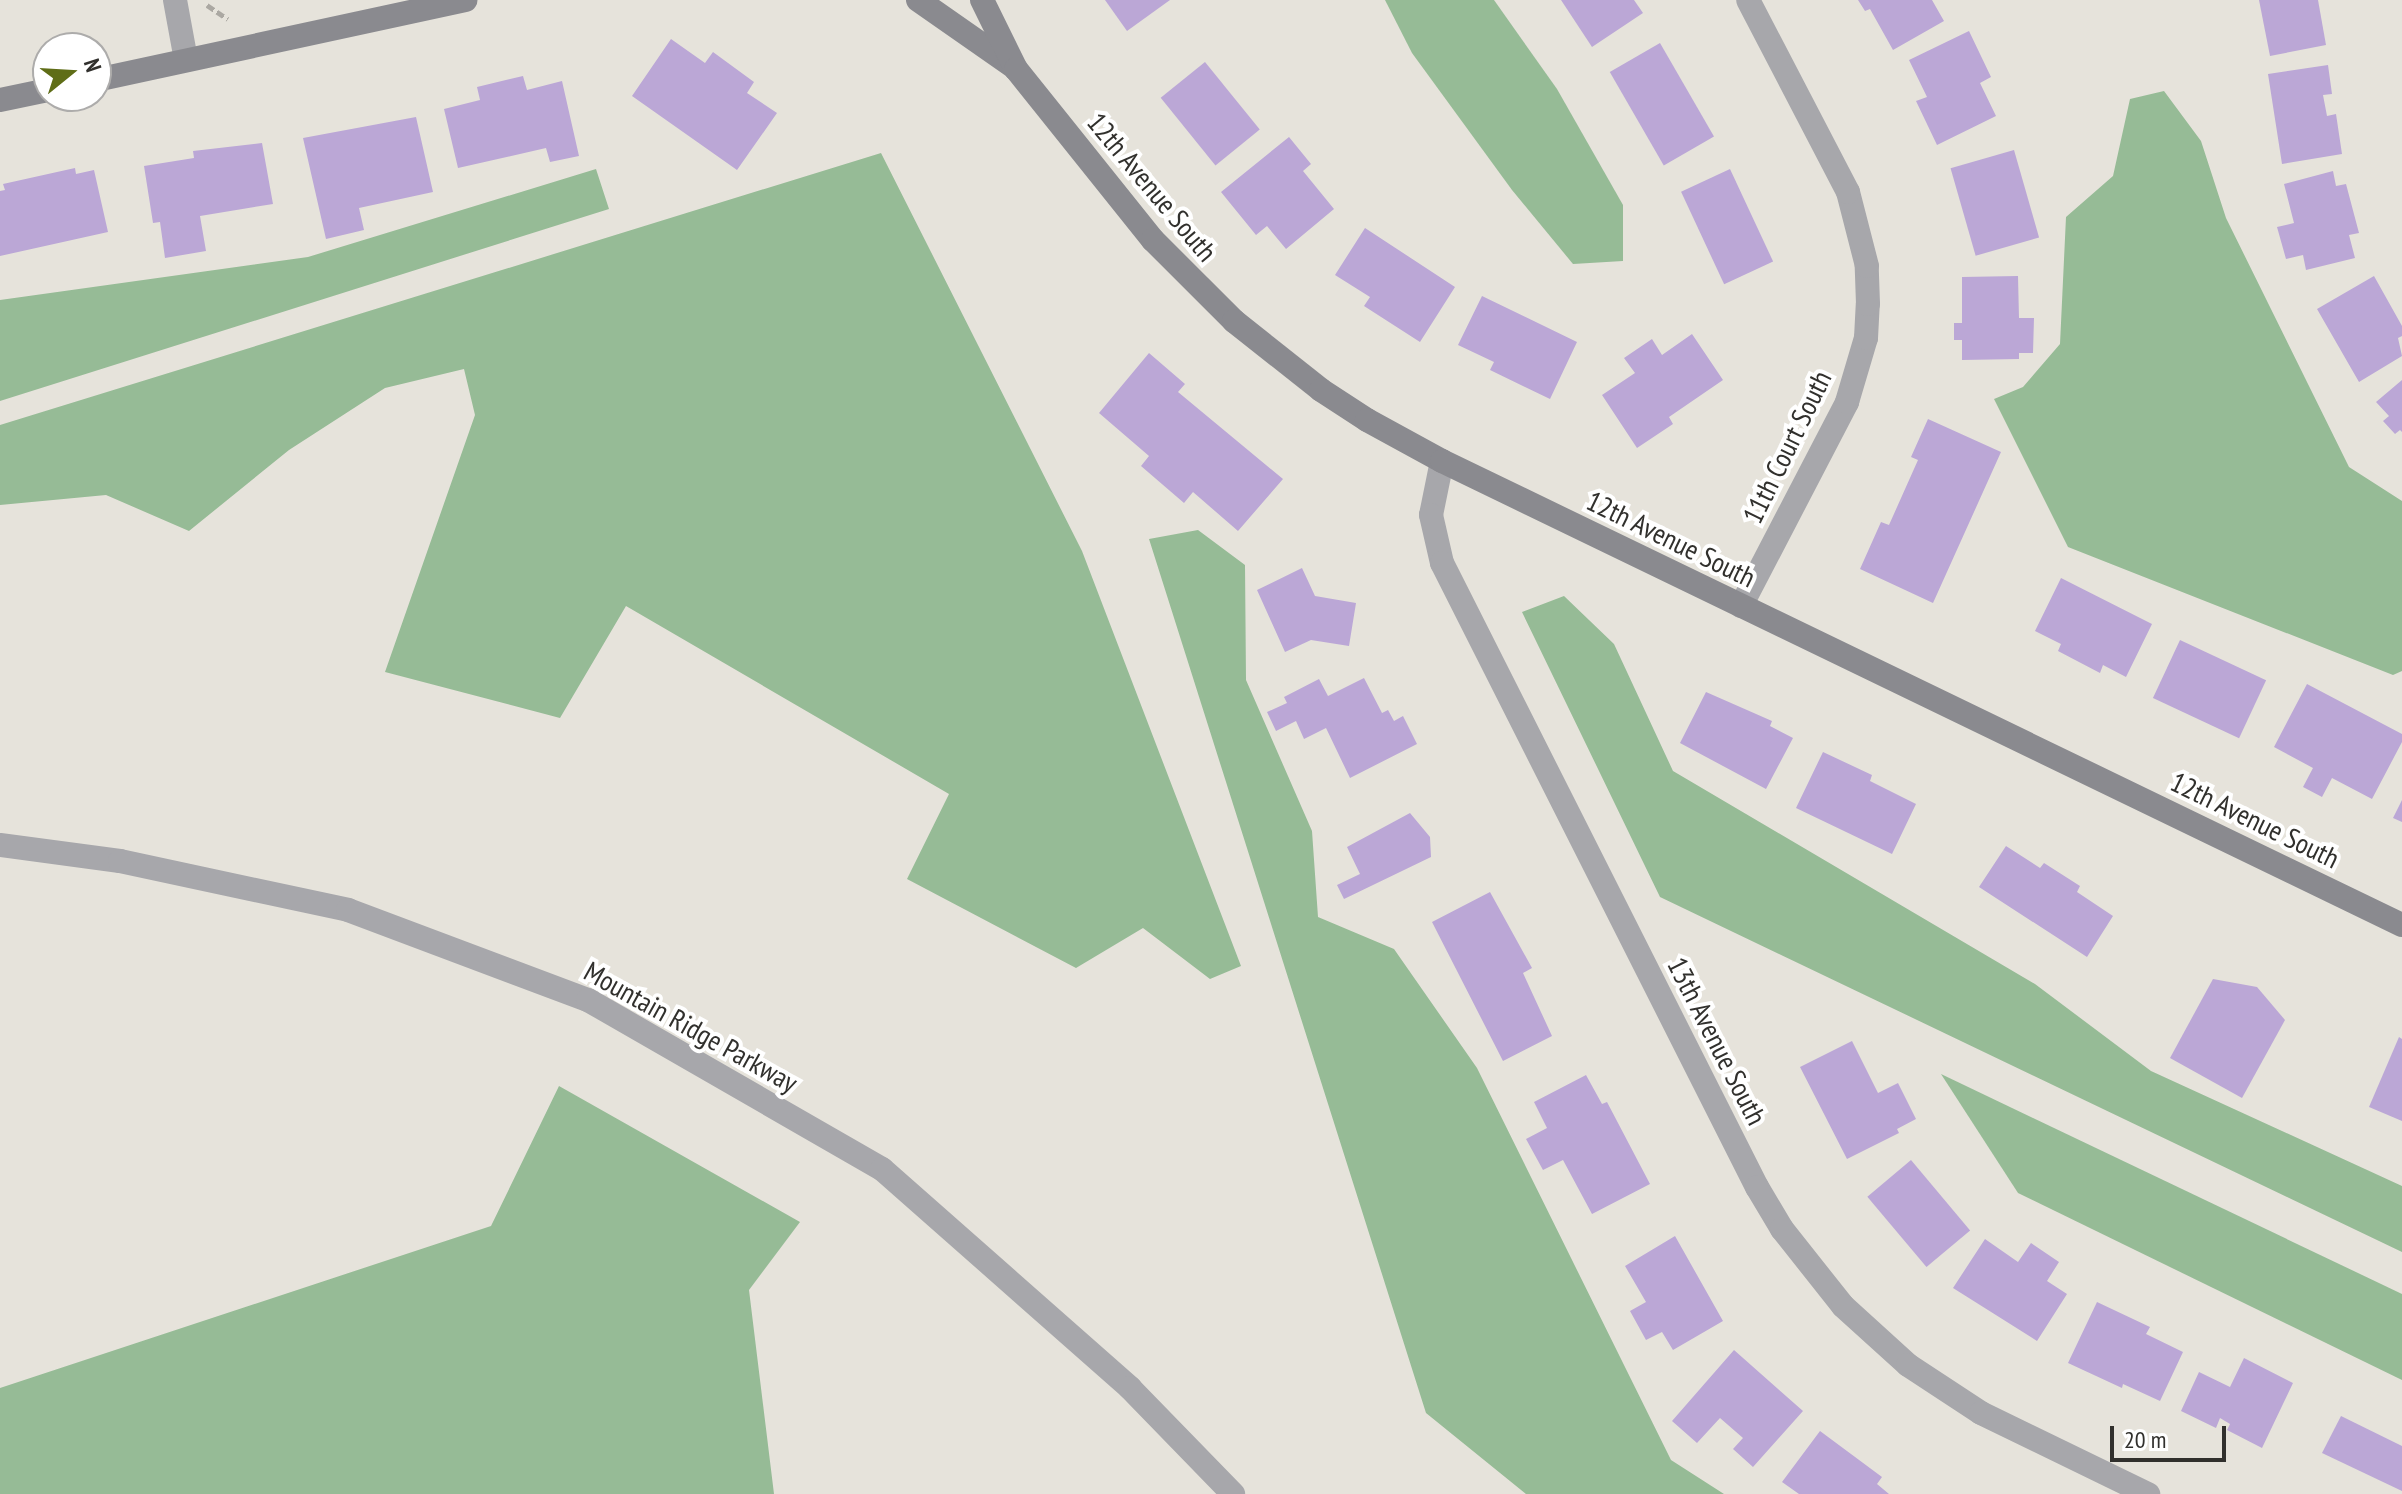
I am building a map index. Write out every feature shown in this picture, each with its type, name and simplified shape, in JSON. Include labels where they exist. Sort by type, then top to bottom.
[{"type":"street","points":[[175,0],[186,60]]},
{"type":"street","points":[[112,76],[465,0]]},
{"type":"street","name":"12th Avenue South","points":[[918,0],[1016,69]]},
{"type":"street","name":"12th Avenue South","points":[[982,0],[1016,69],[1153,240],[1223,311],[1321,390],[1367,420],[1442,461],[2402,925]]},
{"type":"street","name":"11th Court South","points":[[1741,606],[1847,402],[1866,338],[1868,304],[1864,254],[1848,192],[1748,0]]},
{"type":"street","points":[[0,100],[32,93]]},
{"type":"street","name":"13th Avenue South","points":[[1442,461],[1431,515],[1442,563],[1757,1187],[1782,1229],[1843,1306],[1908,1365],[1981,1413],[2148,1494]]},
{"type":"street","name":"Mountain Ridge Parkway","points":[[0,845],[120,861],[348,910],[588,1000],[882,1169],[1130,1388],[1233,1494]]},
{"type":"green space","points":[[1385,0],[1494,0],[1557,89],[1623,205],[1623,261],[1573,264],[1512,190],[1412,53]]},
{"type":"green space","points":[[2164,91],[2201,141],[2226,218],[2349,467],[2402,501],[2402,671],[2393,675],[2068,547],[1994,399],[2023,387],[2060,344],[2066,217],[2113,176],[2130,99]]},
{"type":"green space","points":[[881,153],[1082,551],[1241,966],[1210,979],[1143,928],[1076,968],[907,879],[949,794],[626,606],[560,718],[385,672],[475,415],[464,369],[385,388],[289,450],[189,531],[106,495],[0,505],[0,425]]},
{"type":"green space","points":[[596,169],[609,209],[0,401],[0,300],[308,257]]},
{"type":"green space","points":[[1198,530],[1245,565],[1246,680],[1312,831],[1318,917],[1394,949],[1477,1068],[1671,1460],[1724,1494],[1526,1494],[1426,1413],[1149,539]]},
{"type":"green space","points":[[1564,596],[1614,644],[1673,771],[2035,984],[2151,1071],[2402,1186],[2402,1252],[1660,897],[1522,612]]},
{"type":"green space","points":[[1941,1074],[2402,1294],[2402,1380],[2018,1193]]},
{"type":"green space","points":[[559,1086],[800,1222],[749,1290],[774,1494],[0,1494],[0,1388],[491,1226]]},
{"type":"building","points":[[1105,0],[1170,0],[1127,31]]},
{"type":"building","points":[[1561,0],[1634,0],[1643,13],[1592,47]]},
{"type":"building","points":[[1858,0],[1932,0],[1944,21],[1893,50],[1870,9],[1865,11]]},
{"type":"building","points":[[2259,0],[2318,0],[2326,45],[2270,56]]},
{"type":"building","points":[[1969,31],[1991,77],[1980,83],[1996,116],[1937,145],[1916,101],[1927,97],[1909,60]]},
{"type":"building","points":[[671,39],[705,63],[713,52],[754,82],[747,93],[777,113],[737,170],[632,96]]},
{"type":"building","points":[[1660,43],[1714,137],[1664,166],[1610,72]]},
{"type":"building","points":[[1205,62],[1260,130],[1215,165],[1161,98]]},
{"type":"building","points":[[2328,65],[2332,94],[2323,95],[2327,116],[2336,114],[2342,154],[2282,164],[2268,74]]},
{"type":"building","points":[[523,76],[527,90],[562,81],[579,156],[550,162],[546,148],[458,168],[444,109],[480,100],[477,87]]},
{"type":"building","points":[[416,117],[433,192],[359,208],[364,230],[326,239],[303,138]]},
{"type":"building","points":[[1289,137],[1311,164],[1303,171],[1334,209],[1286,249],[1267,226],[1256,235],[1221,192]]},
{"type":"building","points":[[262,143],[273,204],[200,216],[206,251],[165,258],[160,222],[153,223],[144,166],[194,158],[193,151]]},
{"type":"building","points":[[2014,150],[2039,237],[1976,256],[1951,168]]},
{"type":"building","points":[[75,168],[76,174],[94,170],[108,232],[0,256],[0,191],[5,190],[3,184]]},
{"type":"building","points":[[1730,169],[1773,261],[1724,284],[1681,192]]},
{"type":"building","points":[[2333,171],[2336,186],[2346,184],[2359,233],[2349,235],[2355,258],[2306,270],[2303,255],[2286,259],[2277,227],[2294,223],[2284,184]]},
{"type":"building","points":[[1365,228],[1455,287],[1420,342],[1364,306],[1370,297],[1335,275]]},
{"type":"building","points":[[2018,276],[2019,318],[2034,318],[2033,353],[2019,353],[2019,359],[1962,360],[1962,340],[1954,340],[1954,323],[1962,323],[1962,277]]},
{"type":"building","points":[[2374,276],[2402,326],[2402,336],[2398,338],[2402,356],[2359,382],[2317,309]]},
{"type":"building","points":[[1482,296],[1577,342],[1550,399],[1490,370],[1494,362],[1458,345]]},
{"type":"building","points":[[1692,334],[1723,380],[1669,417],[1673,424],[1637,448],[1602,395],[1635,373],[1624,358],[1652,339],[1662,355]]},
{"type":"building","points":[[1149,353],[1185,384],[1178,392],[1283,479],[1238,531],[1193,492],[1184,503],[1141,466],[1149,456],[1099,413]]},
{"type":"building","points":[[2402,380],[2402,432],[2400,430],[2395,434],[2383,421],[2389,416],[2376,402]]},
{"type":"building","points":[[1928,419],[2001,452],[1933,603],[1860,569],[1881,522],[1889,525],[1918,460],[1911,457]]},
{"type":"building","points":[[1302,568],[1315,596],[1356,603],[1349,646],[1311,640],[1285,652],[1257,590]]},
{"type":"building","points":[[2061,578],[2152,624],[2126,677],[2103,665],[2100,673],[2058,651],[2061,644],[2035,631]]},
{"type":"building","points":[[2180,640],[2266,680],[2239,738],[2153,698]]},
{"type":"building","points":[[1364,678],[1382,713],[1388,710],[1394,721],[1403,716],[1417,744],[1350,778],[1326,728],[1304,739],[1296,721],[1276,731],[1267,712],[1287,703],[1284,697],[1319,679],[1328,696]]},
{"type":"building","points":[[2307,684],[2402,734],[2402,742],[2372,799],[2332,778],[2322,797],[2303,787],[2313,768],[2274,747]]},
{"type":"building","points":[[1706,692],[1772,721],[1770,726],[1793,738],[1766,789],[1680,743]]},
{"type":"building","points":[[1823,752],[1872,775],[1870,781],[1916,804],[1892,854],[1796,808]]},
{"type":"building","points":[[2402,800],[2402,822],[2393,818]]},
{"type":"building","points":[[1410,813],[1430,837],[1431,857],[1344,899],[1337,885],[1360,874],[1347,847]]},
{"type":"building","points":[[2006,846],[2040,868],[2044,863],[2080,886],[2077,892],[2113,916],[2087,957],[1979,887]]},
{"type":"building","points":[[1490,892],[1532,968],[1523,973],[1552,1036],[1503,1061],[1432,922]]},
{"type":"building","points":[[2213,979],[2257,987],[2285,1020],[2242,1098],[2170,1058]]},
{"type":"building","points":[[2399,1037],[2402,1039],[2402,1121],[2369,1107]]},
{"type":"building","points":[[1852,1041],[1878,1093],[1898,1083],[1916,1119],[1897,1129],[1899,1133],[1847,1159],[1800,1067]]},
{"type":"building","points":[[1586,1075],[1602,1104],[1607,1102],[1650,1184],[1592,1214],[1563,1160],[1543,1170],[1526,1139],[1547,1128],[1534,1102]]},
{"type":"building","points":[[1911,1160],[1970,1230],[1926,1267],[1867,1197]]},
{"type":"building","points":[[1675,1236],[1723,1321],[1673,1350],[1662,1332],[1646,1340],[1630,1311],[1646,1302],[1625,1266]]},
{"type":"building","points":[[1985,1239],[2018,1262],[2031,1243],[2059,1262],[2047,1281],[2067,1294],[2037,1341],[1953,1288]]},
{"type":"building","points":[[2097,1302],[2150,1327],[2146,1334],[2183,1352],[2160,1401],[2123,1384],[2122,1388],[2068,1363]]},
{"type":"building","points":[[1734,1350],[1803,1411],[1753,1467],[1733,1449],[1743,1438],[1720,1418],[1697,1443],[1672,1421]]},
{"type":"building","points":[[2244,1358],[2293,1383],[2262,1448],[2227,1430],[2230,1424],[2220,1418],[2216,1428],[2181,1411],[2199,1372],[2230,1387]]},
{"type":"building","points":[[2341,1416],[2402,1446],[2402,1491],[2322,1453]]},
{"type":"building","points":[[1820,1431],[1882,1477],[1877,1484],[1889,1494],[1799,1494],[1782,1482]]}]
